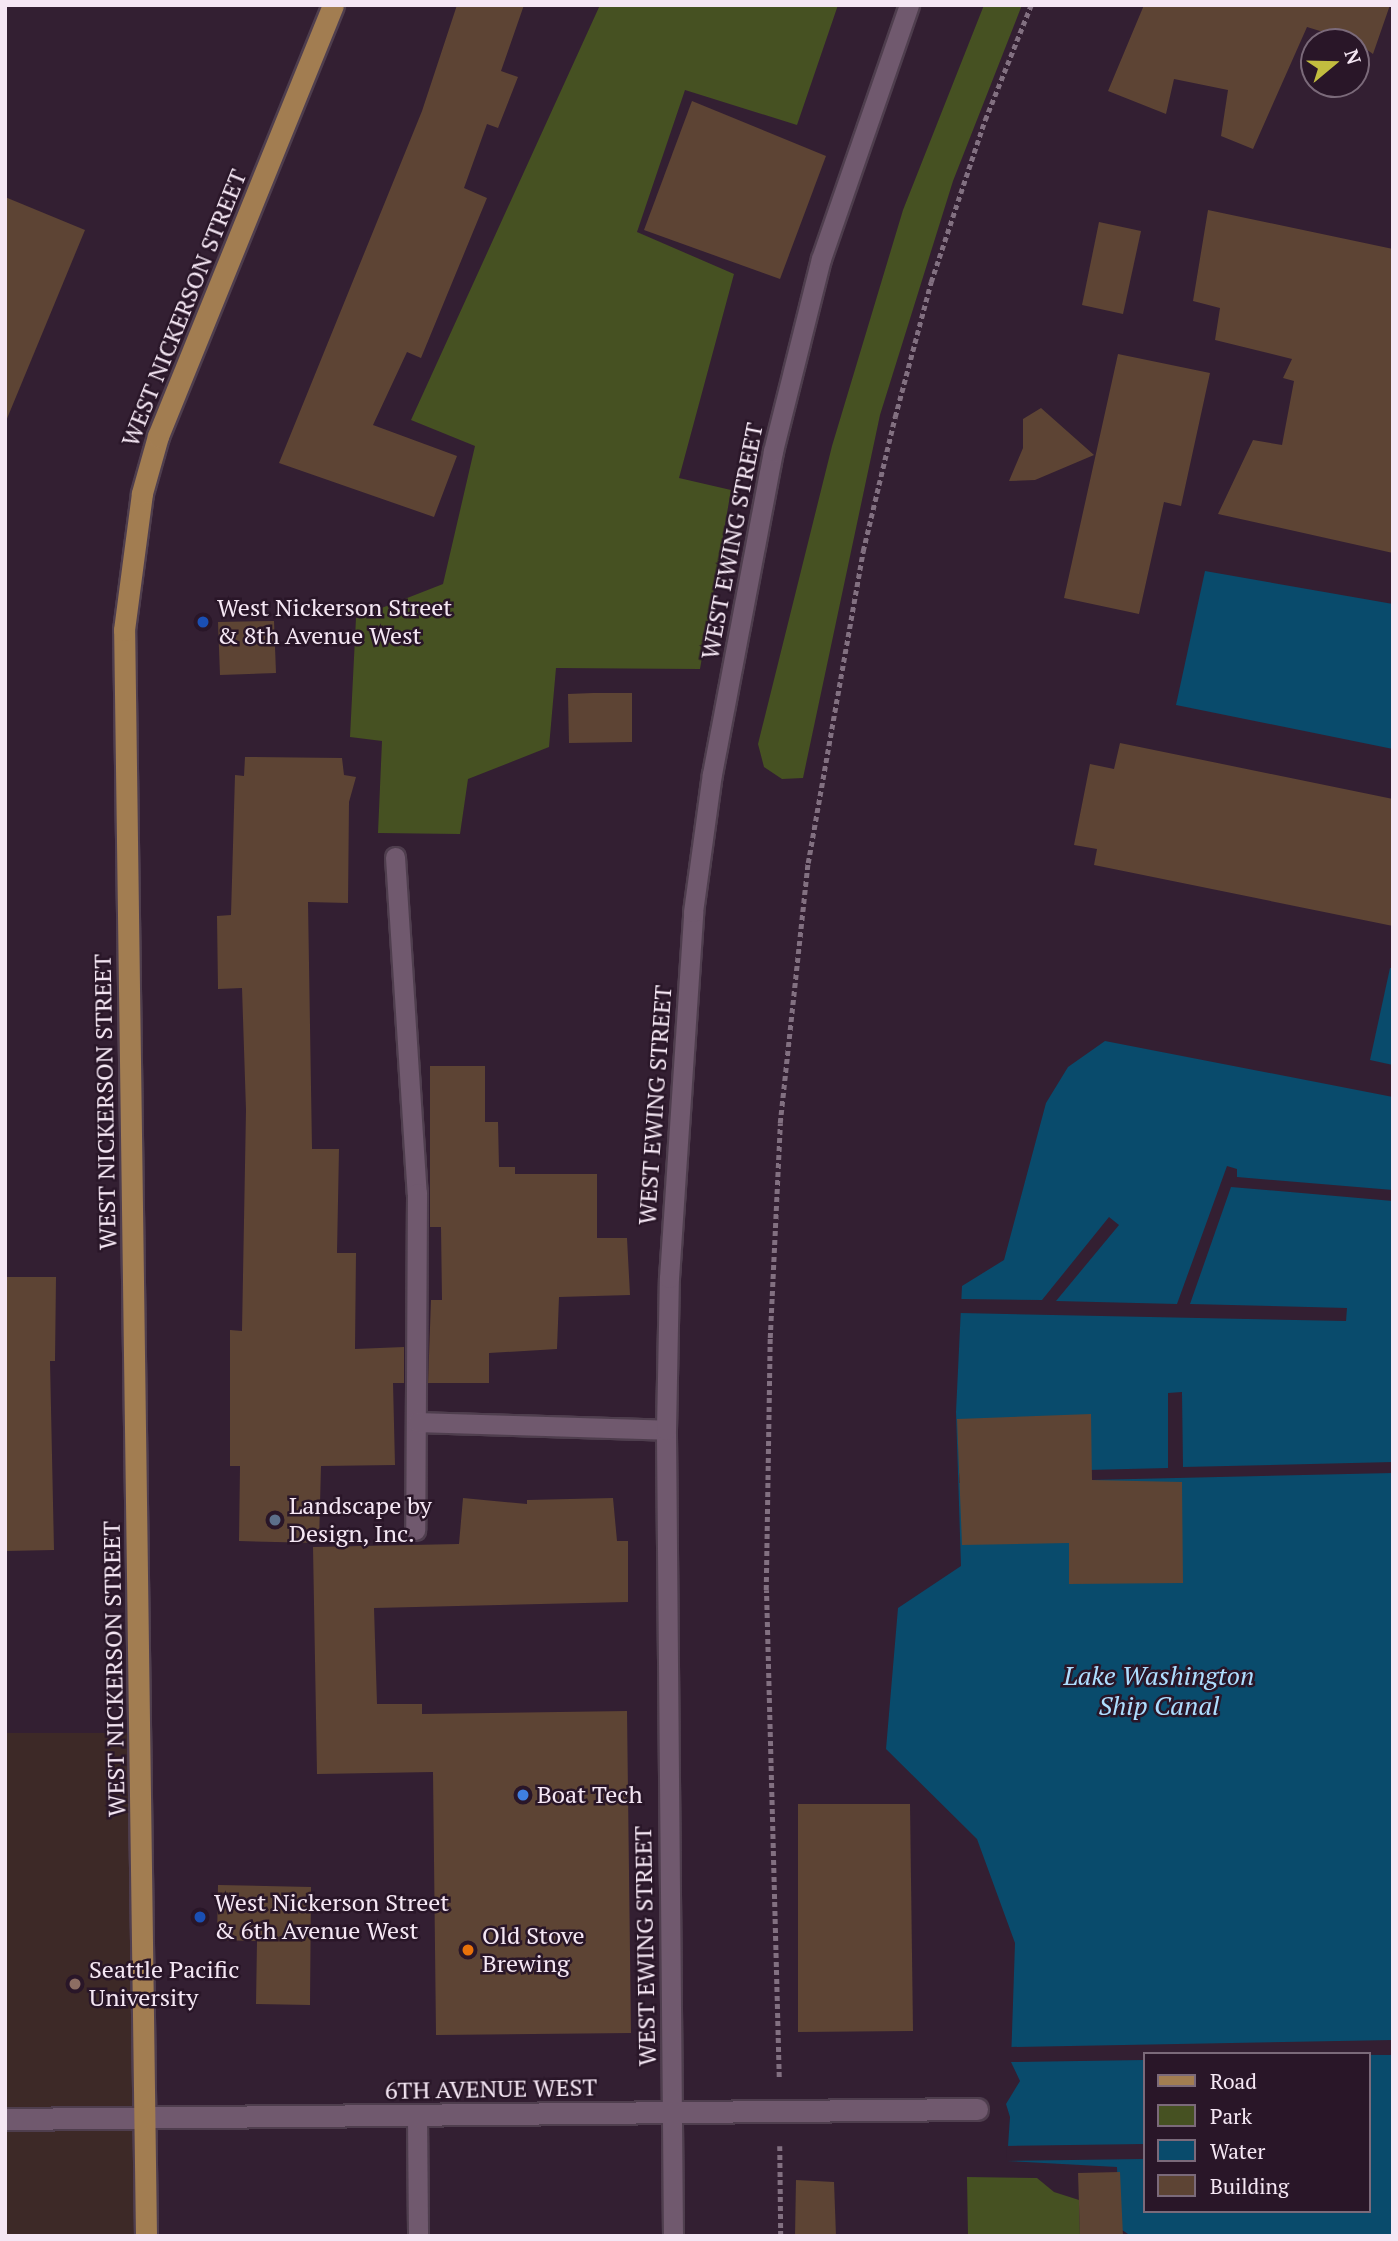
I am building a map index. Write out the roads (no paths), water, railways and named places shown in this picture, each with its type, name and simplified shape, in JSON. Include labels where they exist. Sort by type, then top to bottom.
[{"type":"main road","name":"WEST NICKERSON STREET","points":[[146,2236],[124,630],[142,493],[158,436],[333,5]]},
{"type":"street","name":"6TH AVENUE WEST","points":[[5,2119],[417,2117],[977,2109]]},
{"type":"lane","name":"WEST EWING STREET","points":[[673,2236],[666,1430],[679,1088],[693,912],[710,785],[770,464],[818,272],[909,5]]},
{"type":"lane","points":[[395,857],[417,1193],[415,1530]]},
{"type":"lane","points":[[417,1422],[666,1430]]},
{"type":"lane","points":[[417,2117],[418,2236]]},
{"type":"water","points":[[1205,571],[1393,604],[1393,749],[1176,705]]},
{"type":"water","points":[[1390,968],[1393,968],[1393,1065],[1370,1060]]},
{"type":"water","name":"Lake Washington Ship Canal","points":[[1105,1041],[1393,1097],[1393,2236],[1131,2236],[1119,2228],[1117,2167],[1007,2161],[1010,2117],[1006,2104],[1020,2081],[1011,2062],[1015,1943],[977,1839],[886,1749],[898,1608],[961,1566],[956,1412],[962,1286],[1004,1260],[1046,1103],[1068,1067]]},
{"type":"place","name":"West Nickerson Street & 8th Avenue West","points":[[203,622]]},
{"type":"place","name":"Landscape by Design, Inc.","points":[[275,1520]]},
{"type":"place","name":"Boat Tech","points":[[523,1795]]},
{"type":"place","name":"West Nickerson Street & 6th Avenue West","points":[[200,1917]]},
{"type":"place","name":"Old Stove Brewing","points":[[468,1950]]},
{"type":"place","name":"Seattle Pacific University","points":[[75,1984]]}]
